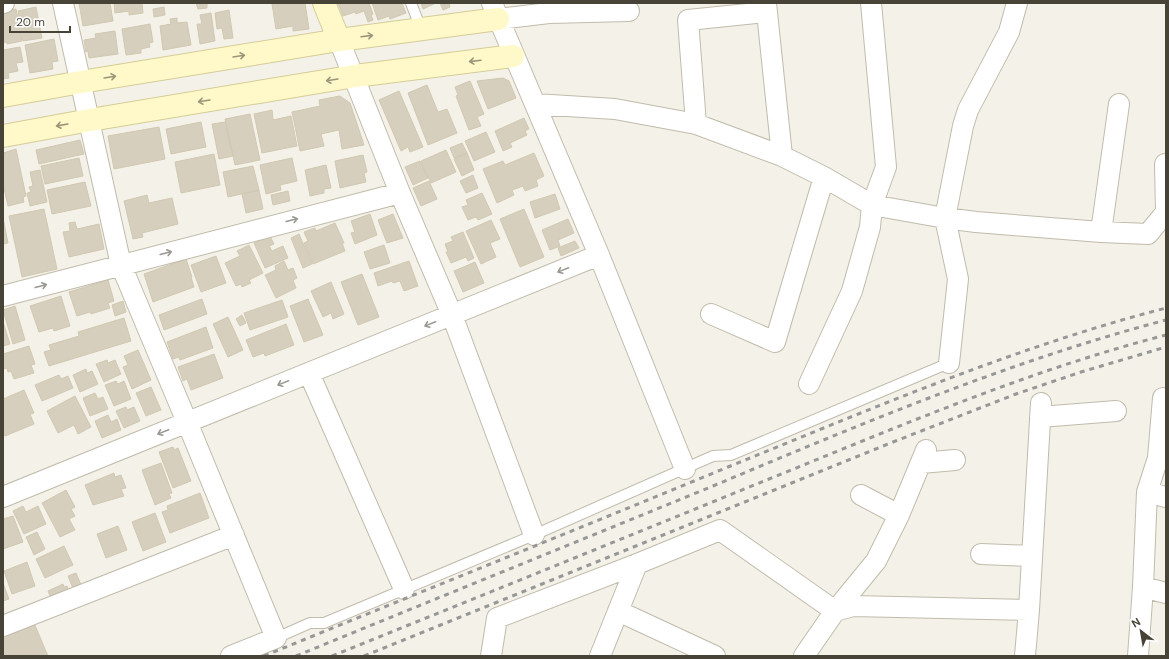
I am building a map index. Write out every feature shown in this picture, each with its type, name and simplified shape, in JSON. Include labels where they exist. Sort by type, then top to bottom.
[{"type":"street","points":[[63,3],[121,264],[188,422],[276,638],[231,656]]},
{"type":"street","points":[[324,3],[355,76],[400,193],[452,315],[534,535]]},
{"type":"street","points":[[810,384],[852,291],[870,227],[872,205],[886,167],[871,3]]},
{"type":"street","points":[[949,363],[958,280],[945,218],[963,126],[968,110],[1008,32],[1017,3]]},
{"type":"street","points":[[696,124],[688,20],[766,8],[782,156]]},
{"type":"street","points":[[3,96],[339,40],[421,29],[495,11],[629,11]]},
{"type":"street","points":[[495,11],[599,255],[685,469]]},
{"type":"street","points":[[3,136],[355,76],[514,56]]},
{"type":"street","points":[[534,104],[615,109],[696,124],[782,156],[824,177],[872,205],[945,218],[1101,232],[1148,234],[1166,212],[1165,164]]},
{"type":"street","points":[[1101,232],[1119,104]]},
{"type":"street","points":[[711,314],[775,342],[824,177]]},
{"type":"street","points":[[3,296],[121,264],[400,193]]},
{"type":"street","points":[[3,497],[599,255]]},
{"type":"street","points":[[309,373],[404,589]]},
{"type":"street","points":[[1138,656],[1147,492],[1158,458],[1163,398],[1166,399]]},
{"type":"street","points":[[1025,656],[1040,410],[1116,411]]},
{"type":"street","points":[[804,656],[834,611],[876,561],[899,515],[923,456],[955,460]]},
{"type":"street","points":[[1147,492],[1166,497]]},
{"type":"street","points":[[861,495],[899,515]]},
{"type":"street","points":[[491,656],[497,618],[720,530],[834,611]]},
{"type":"street","points":[[3,626],[234,535]]},
{"type":"street","points":[[981,554],[1032,556]]},
{"type":"street","points":[[600,656],[637,564]]},
{"type":"street","points":[[1143,586],[1166,593]]},
{"type":"street","points":[[834,611],[853,606],[1029,610]]},
{"type":"street","points":[[618,611],[715,656]]},
{"type":"lane","points":[[411,3],[421,29]]},
{"type":"lane","points":[[276,638],[310,623],[324,623],[534,535],[714,456],[732,455],[949,363]]},
{"type":"building","points":[[79,3],[110,3],[113,21],[83,26]]},
{"type":"building","points":[[114,3],[142,3],[143,13],[129,15],[129,11],[115,13]]},
{"type":"building","points":[[196,3],[210,3],[207,4],[207,8],[198,9]]},
{"type":"building","points":[[305,3],[309,29],[293,31],[293,26],[276,29],[272,4]]},
{"type":"building","points":[[338,3],[369,3],[373,14],[371,15],[373,20],[368,22],[364,11],[343,16]]},
{"type":"building","points":[[372,3],[402,3],[406,13],[390,19],[389,16],[378,20]]},
{"type":"building","points":[[421,3],[436,3],[423,9]]},
{"type":"building","points":[[440,3],[449,3],[450,7],[443,10]]},
{"type":"building","points":[[36,7],[42,38],[23,41],[18,11]]},
{"type":"building","points":[[164,7],[165,15],[154,17],[153,9]]},
{"type":"building","points":[[16,9],[22,41],[7,44],[7,42],[3,43],[3,11]]},
{"type":"building","points":[[229,10],[233,38],[224,39],[222,28],[217,29],[215,13]]},
{"type":"building","points":[[211,13],[215,41],[200,44],[197,24],[202,24],[200,15]]},
{"type":"building","points":[[177,18],[177,23],[187,22],[191,45],[163,50],[160,26],[171,24],[170,19]]},
{"type":"building","points":[[150,24],[153,42],[149,43],[150,47],[141,49],[141,53],[126,55],[122,29]]},
{"type":"building","points":[[115,31],[118,54],[89,58],[88,51],[86,52],[84,40],[96,38],[95,34]]},
{"type":"building","points":[[54,39],[58,61],[52,62],[53,69],[30,73],[25,45]]},
{"type":"building","points":[[20,47],[23,62],[16,63],[18,71],[8,73],[9,78],[3,79],[3,50]]},
{"type":"building","points":[[503,78],[509,81],[516,98],[488,109],[477,81]]},
{"type":"building","points":[[470,81],[484,114],[477,117],[481,126],[469,130],[456,96],[458,95],[455,87]]},
{"type":"building","points":[[427,85],[438,112],[447,109],[457,133],[428,145],[408,93]]},
{"type":"building","points":[[399,91],[423,147],[410,152],[408,147],[401,151],[379,100]]},
{"type":"building","points":[[340,96],[350,103],[364,145],[342,149],[339,130],[321,134],[324,146],[300,151],[292,112],[320,106],[319,100]]},
{"type":"building","points":[[272,110],[273,120],[291,116],[297,146],[262,153],[254,114]]},
{"type":"building","points":[[250,114],[260,160],[235,165],[225,119]]},
{"type":"building","points":[[524,118],[529,129],[525,131],[527,135],[510,143],[512,147],[503,151],[495,131]]},
{"type":"building","points":[[201,122],[206,147],[171,154],[166,129]]},
{"type":"building","points":[[225,122],[233,156],[219,159],[212,124]]},
{"type":"building","points":[[159,127],[165,159],[114,169],[108,136]]},
{"type":"building","points":[[486,132],[495,152],[474,161],[465,141]]},
{"type":"building","points":[[80,140],[84,154],[39,164],[36,150]]},
{"type":"building","points":[[462,143],[467,153],[454,158],[450,148]]},
{"type":"building","points":[[16,149],[26,196],[23,197],[24,202],[8,206],[3,184],[3,153]]},
{"type":"building","points":[[446,150],[456,172],[431,183],[421,161]]},
{"type":"building","points":[[467,153],[474,170],[462,176],[454,159]]},
{"type":"building","points":[[534,153],[544,176],[536,180],[538,186],[525,191],[523,186],[512,190],[514,195],[497,203],[483,169],[503,161],[505,165]]},
{"type":"building","points":[[214,154],[220,185],[181,193],[175,162]]},
{"type":"building","points":[[363,155],[367,172],[364,173],[366,182],[340,188],[335,161]]},
{"type":"building","points":[[79,158],[83,176],[45,184],[41,166]]},
{"type":"building","points":[[292,158],[297,181],[280,185],[281,190],[266,194],[260,165]]},
{"type":"building","points":[[420,161],[428,178],[413,185],[405,167]]},
{"type":"building","points":[[326,165],[331,188],[324,189],[324,193],[310,196],[305,170]]},
{"type":"building","points":[[253,166],[259,190],[228,197],[223,172]]},
{"type":"building","points":[[40,170],[47,202],[30,206],[27,193],[31,192],[29,187],[33,186],[30,172]]},
{"type":"building","points":[[473,175],[478,188],[466,193],[460,181]]},
{"type":"building","points":[[429,181],[437,199],[421,206],[413,188]]},
{"type":"building","points":[[85,182],[91,206],[52,214],[47,190]]},
{"type":"building","points":[[259,190],[263,209],[246,213],[242,194]]},
{"type":"building","points":[[288,191],[290,201],[273,205],[271,195]]},
{"type":"building","points":[[482,193],[492,214],[478,220],[476,217],[468,220],[462,207],[468,205],[466,200]]},
{"type":"building","points":[[555,194],[560,209],[535,218],[530,202]]},
{"type":"building","points":[[147,195],[149,203],[172,198],[178,224],[142,233],[143,237],[133,239],[124,201]]},
{"type":"building","points":[[44,209],[57,269],[22,277],[9,216]]},
{"type":"building","points":[[524,209],[544,257],[520,267],[500,219]]},
{"type":"building","points":[[370,214],[377,235],[355,244],[351,233],[355,232],[351,221]]},
{"type":"building","points":[[393,214],[403,238],[387,243],[378,220]]},
{"type":"building","points":[[3,218],[8,243],[3,244]]},
{"type":"building","points":[[568,219],[574,233],[558,240],[560,246],[550,250],[542,230]]},
{"type":"building","points":[[491,220],[500,239],[490,243],[496,257],[481,264],[466,231]]},
{"type":"building","points":[[75,222],[77,229],[99,224],[104,249],[69,257],[63,232],[70,231],[69,223]]},
{"type":"building","points":[[335,223],[344,243],[342,243],[345,251],[313,264],[304,243],[308,241],[304,232],[315,228],[316,231]]},
{"type":"building","points":[[463,232],[474,258],[468,261],[466,257],[451,263],[446,252],[448,252],[445,244],[453,241],[451,237]]},
{"type":"building","points":[[299,234],[312,264],[303,268],[291,238]]},
{"type":"building","points":[[270,236],[274,244],[269,246],[272,251],[283,246],[288,258],[265,268],[254,243]]},
{"type":"building","points":[[575,241],[579,248],[561,256],[558,248]]},
{"type":"building","points":[[249,245],[263,273],[249,280],[251,283],[242,287],[241,284],[236,286],[225,263],[240,256],[237,251]]},
{"type":"building","points":[[384,245],[390,263],[370,269],[364,252]]},
{"type":"building","points":[[216,256],[226,283],[201,292],[191,265]]},
{"type":"building","points":[[186,259],[194,287],[153,302],[144,274]]},
{"type":"building","points":[[284,261],[288,270],[293,268],[297,278],[293,280],[296,288],[276,298],[265,275],[276,270],[275,266]]},
{"type":"building","points":[[409,261],[418,286],[404,291],[400,281],[393,283],[392,281],[378,286],[374,273]]},
{"type":"building","points":[[475,262],[484,283],[463,292],[454,271]]},
{"type":"building","points":[[362,274],[379,317],[358,325],[341,282]]},
{"type":"building","points":[[108,280],[114,301],[108,303],[110,308],[91,314],[90,312],[77,316],[69,292]]},
{"type":"building","points":[[331,282],[344,314],[333,319],[331,313],[323,317],[311,291]]},
{"type":"building","points":[[61,296],[70,326],[54,331],[53,328],[39,332],[30,306]]},
{"type":"building","points":[[202,299],[207,314],[164,330],[159,315]]},
{"type":"building","points":[[308,299],[323,335],[304,342],[290,306]]},
{"type":"building","points":[[282,300],[288,317],[250,330],[244,313]]},
{"type":"building","points":[[123,301],[126,312],[115,316],[112,305]]},
{"type":"building","points":[[15,306],[25,340],[13,344],[3,310]]},
{"type":"building","points":[[242,315],[246,323],[240,326],[236,319]]},
{"type":"building","points":[[228,317],[243,350],[228,357],[213,324]]},
{"type":"building","points":[[124,318],[131,341],[49,366],[44,352],[51,350],[49,345],[79,336],[78,332]]},
{"type":"building","points":[[3,322],[10,344],[3,346]]},
{"type":"building","points":[[286,324],[294,345],[265,356],[264,353],[253,357],[246,340]]},
{"type":"building","points":[[206,327],[213,348],[180,360],[179,357],[173,359],[167,342]]},
{"type":"building","points":[[29,346],[35,364],[31,365],[34,373],[14,379],[11,371],[8,372],[7,368],[3,369],[3,354]]},
{"type":"building","points":[[138,350],[151,380],[132,389],[123,367],[128,365],[124,356]]},
{"type":"building","points":[[214,354],[223,378],[191,390],[187,379],[183,381],[178,367]]},
{"type":"building","points":[[107,360],[108,363],[115,360],[121,374],[104,382],[96,364]]},
{"type":"building","points":[[86,369],[87,373],[92,371],[98,384],[80,392],[73,375]]},
{"type":"building","points":[[59,375],[61,379],[68,376],[73,388],[42,401],[35,385]]},
{"type":"building","points":[[116,381],[118,384],[124,381],[131,399],[114,406],[105,385]]},
{"type":"building","points":[[151,387],[161,410],[146,416],[136,393]]},
{"type":"building","points":[[24,390],[34,413],[30,414],[34,424],[5,436],[3,433],[3,399]]},
{"type":"building","points":[[95,393],[98,399],[103,397],[108,409],[90,416],[83,398]]},
{"type":"building","points":[[75,396],[91,427],[78,434],[74,425],[58,433],[47,411]]},
{"type":"building","points":[[126,407],[127,410],[134,407],[140,421],[124,428],[116,411]]},
{"type":"building","points":[[108,415],[111,422],[117,419],[121,430],[102,438],[95,421]]},
{"type":"building","points":[[173,447],[174,450],[178,448],[191,481],[173,488],[159,452]]},
{"type":"building","points":[[161,463],[172,493],[169,494],[171,498],[155,505],[142,470]]},
{"type":"building","points":[[114,473],[115,477],[121,475],[126,488],[121,489],[124,496],[93,505],[85,485]]},
{"type":"building","points":[[66,490],[75,507],[71,509],[75,516],[69,519],[75,530],[60,537],[42,503]]},
{"type":"building","points":[[200,493],[209,518],[170,533],[162,512],[168,510],[167,506]]},
{"type":"building","points":[[23,506],[26,512],[38,506],[46,524],[24,534],[13,511]]},
{"type":"building","points":[[155,513],[166,542],[143,551],[132,522]]},
{"type":"building","points":[[13,516],[23,542],[3,549],[3,519]]},
{"type":"building","points":[[118,526],[127,550],[106,558],[97,534]]},
{"type":"building","points":[[37,532],[45,549],[34,555],[26,537]]},
{"type":"building","points":[[64,546],[73,565],[45,578],[36,559]]},
{"type":"building","points":[[27,562],[35,586],[12,594],[4,571]]},
{"type":"building","points":[[76,573],[82,587],[74,591],[68,576]]},
{"type":"building","points":[[3,583],[9,599],[3,601]]},
{"type":"building","points":[[63,584],[64,587],[67,586],[69,592],[52,600],[48,591]]},
{"type":"building","points":[[34,623],[48,656],[3,656],[3,636]]},
{"type":"railway","points":[[264,656],[944,380],[1054,341],[1166,308]]},
{"type":"railway","points":[[296,656],[936,395],[993,374],[1108,336],[1166,320]]},
{"type":"railway","points":[[332,656],[966,400],[1065,365],[1166,335]]},
{"type":"railway","points":[[364,656],[893,442],[1016,394],[1081,372],[1166,347]]}]
